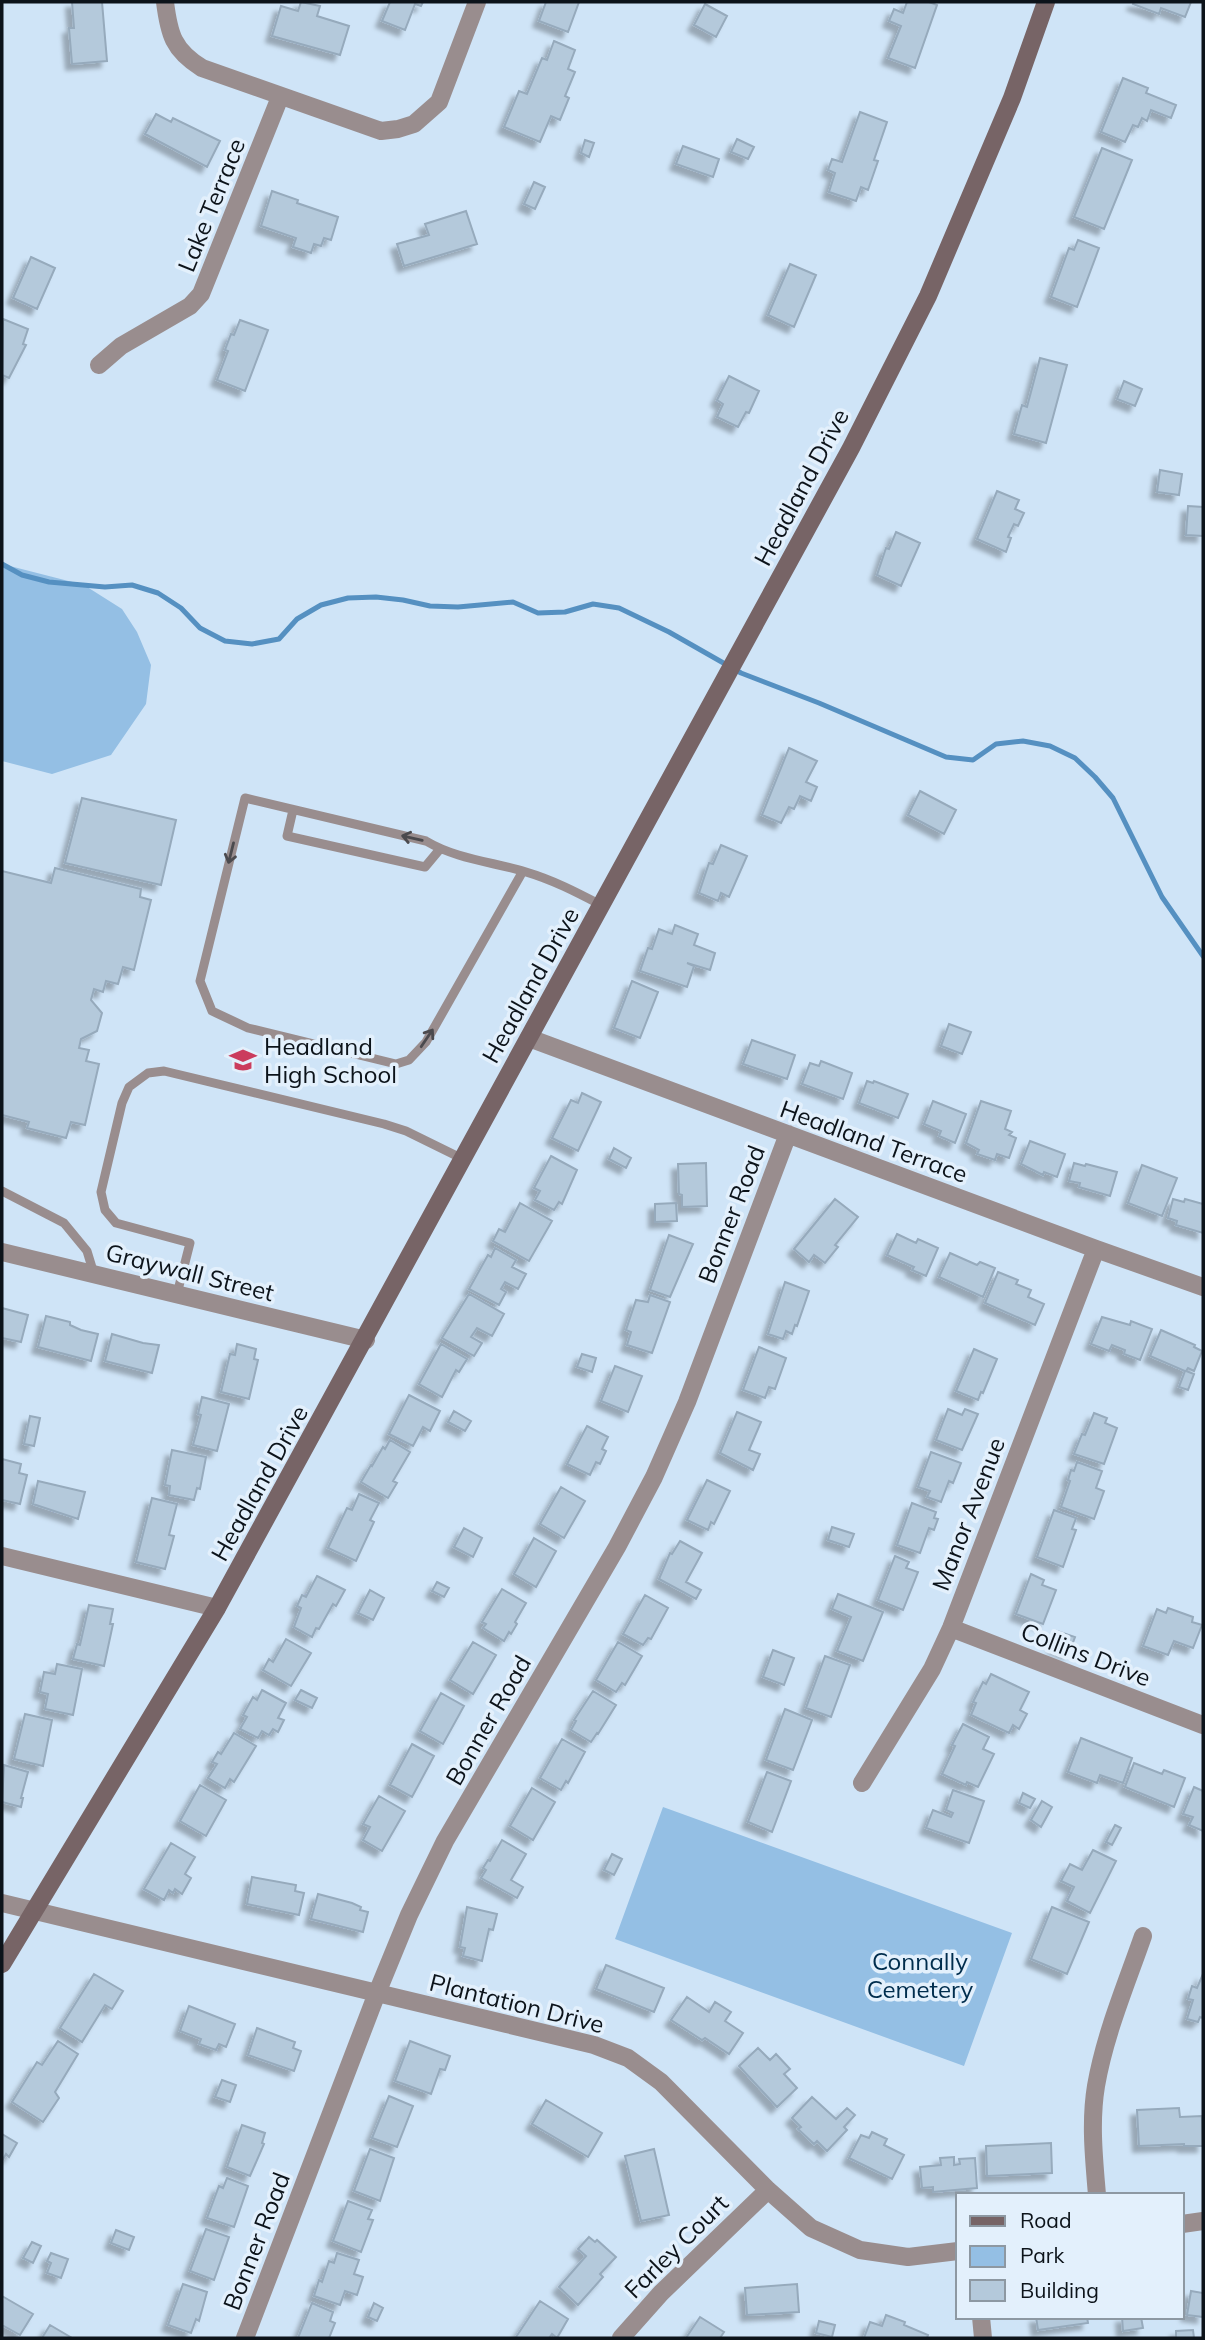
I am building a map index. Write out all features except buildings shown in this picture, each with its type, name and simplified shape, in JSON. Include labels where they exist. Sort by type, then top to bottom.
[{"type":"main road","name":"Headland Drive","points":[[2,1964],[218,1608],[851,448],[928,296],[1012,97],[1046,2]]},
{"type":"street","points":[[166,2],[169,32],[187,59],[202,68],[381,131],[398,130],[414,124],[439,102],[477,2]]},
{"type":"street","name":"Lake Terrace","points":[[99,365],[121,346],[190,306],[201,294],[281,97]]},
{"type":"street","name":"Headland Terrace","points":[[529,1038],[1203,1287]]},
{"type":"street","name":"Bonner Road","points":[[245,2338],[409,1915],[445,1841],[617,1546],[654,1477],[687,1402],[788,1134]]},
{"type":"street","name":"Manor Avenue","points":[[862,1783],[932,1669],[951,1628],[1096,1249]]},
{"type":"street","name":"Graywall Street","points":[[2,1252],[366,1340]]},
{"type":"street","points":[[2,1556],[218,1608]]},
{"type":"street","name":"Collins Drive","points":[[951,1628],[1203,1725]]},
{"type":"street","name":"Plantation Drive","points":[[2,1903],[594,2045],[628,2058],[661,2082],[768,2190],[811,2228],[860,2250],[908,2257],[956,2251]]},
{"type":"street","points":[[1097,2193],[1093,2148],[1096,2088],[1108,2035],[1143,1936]]},
{"type":"street","name":"Farley Court","points":[[621,2338],[661,2293],[768,2190]]},
{"type":"street","points":[[1184,2224],[1203,2221]]},
{"type":"street","points":[[981,2319],[983,2338]]},
{"type":"lane","points":[[523,871],[426,1042],[409,1060],[396,1064],[248,1028],[212,1011],[200,981],[245,798],[426,841],[440,849],[523,871],[552,880],[601,905]]},
{"type":"lane","points":[[293,810],[287,836],[425,867],[440,849]]},
{"type":"lane","points":[[177,1294],[190,1243],[116,1223],[105,1210],[101,1192],[122,1103],[129,1087],[148,1073],[164,1071],[384,1124],[407,1131],[463,1159]]},
{"type":"lane","points":[[2,1191],[64,1223],[87,1251],[94,1275]]},
{"type":"green space","points":[[2,564],[84,585],[122,609],[137,632],[151,665],[146,704],[111,755],[52,774],[2,761]]},
{"type":"green space","name":"Connally Cemetery","points":[[663,1807],[1012,1933],[964,2066],[615,1939]]},
{"type":"waterway","points":[[2,564],[22,575],[49,582],[105,587],[132,585],[158,593],[181,608],[200,628],[225,641],[252,644],[279,639],[297,619],[321,605],[348,598],[376,597],[430,606],[458,607],[513,602],[538,613],[565,612],[593,604],[619,608],[669,632],[741,673],[946,757],[973,760],[996,744],[1023,741],[1050,746],[1075,758],[1113,798],[1162,897],[1203,956]]},
{"type":"place","name":"Headland High School","points":[[243,1060]]}]
